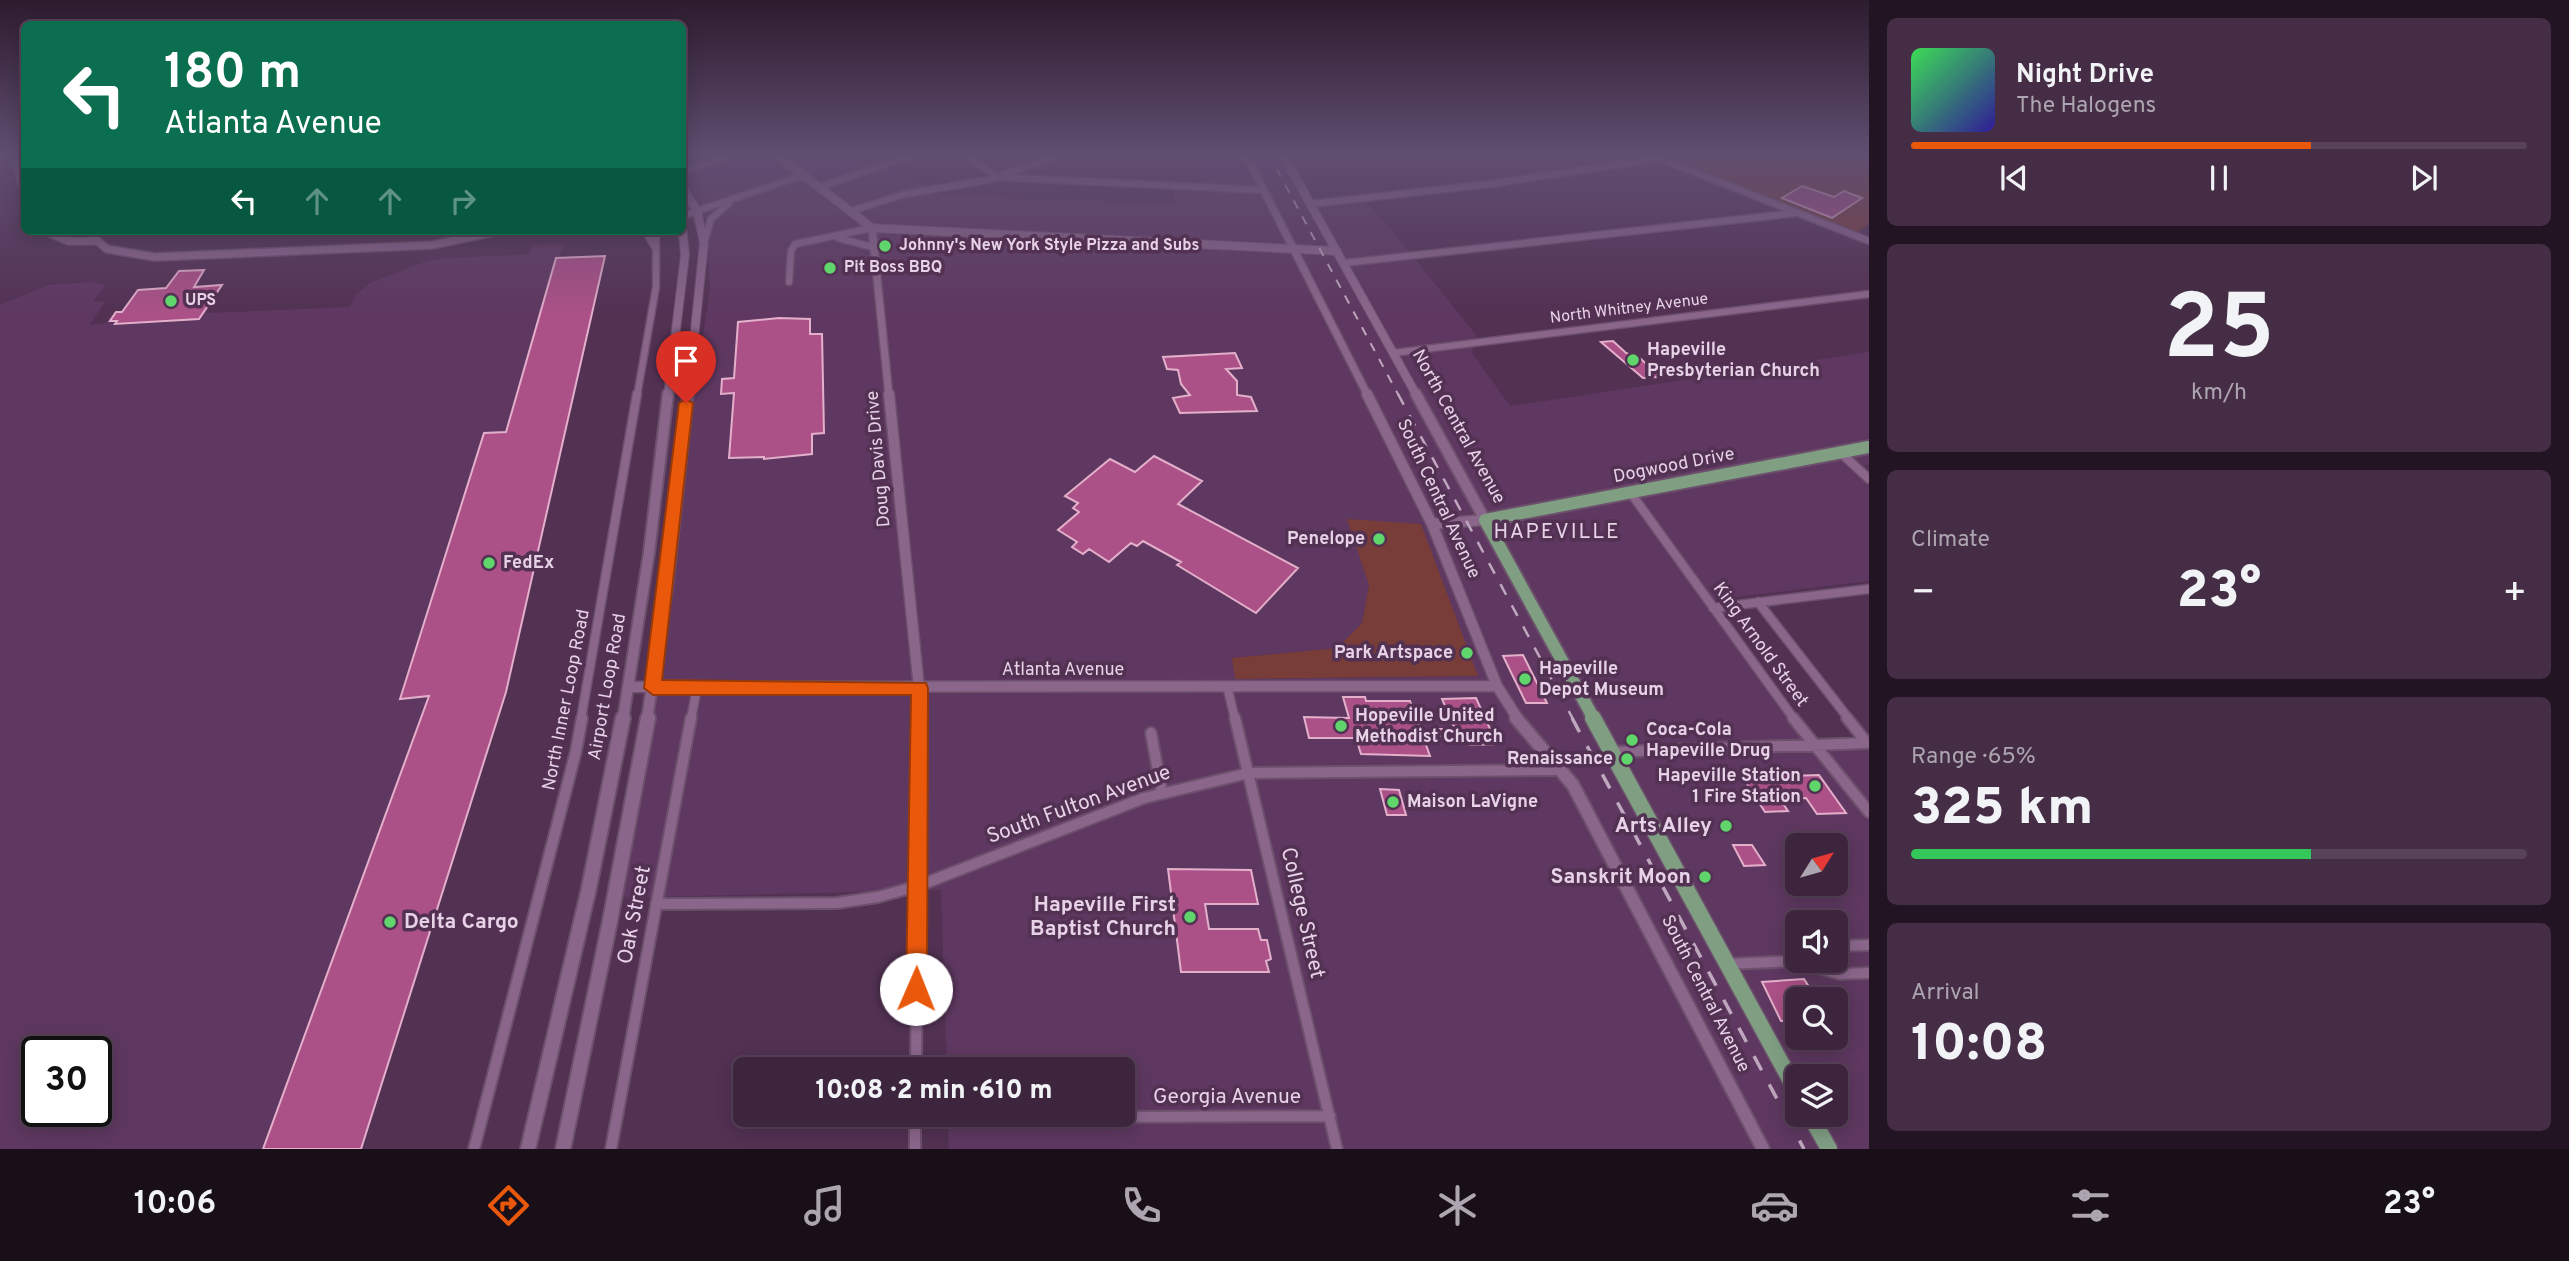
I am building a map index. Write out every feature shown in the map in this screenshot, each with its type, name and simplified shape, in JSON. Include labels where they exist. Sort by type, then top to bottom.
[{"type":"main road","points":[[563,1149],[624,860],[653,688],[704,243],[694,207]]},
{"type":"main road","points":[[845,207],[872,228],[1336,251]]},
{"type":"main road","name":"North Central Avenue","points":[[1311,207],[1785,1070]]},
{"type":"main road","name":"Airport Loop Road","points":[[528,1149],[589,886],[628,687],[684,265],[685,235]]},
{"type":"main road","name":"Dogwood Drive","points":[[1485,520],[1869,447]]},
{"type":"main road","points":[[1817,1127],[1829,1149]]},
{"type":"street","points":[[686,215],[710,207]]},
{"type":"street","points":[[704,243],[708,225],[716,213],[727,207]]},
{"type":"street","points":[[851,211],[865,207]]},
{"type":"street","name":"South Central Avenue","points":[[1271,207],[1432,524],[1497,687],[1516,717],[1561,770],[1609,849],[1763,1149]]},
{"type":"street","points":[[1781,207],[1869,241]]},
{"type":"street","points":[[1344,263],[1797,213]]},
{"type":"street","points":[[789,282],[791,251],[795,244],[872,228]]},
{"type":"street","name":"Doug Davis Drive","points":[[872,228],[919,688]]},
{"type":"street","points":[[1858,237],[1869,229]]},
{"type":"street","points":[[54,235],[68,241],[94,241],[115,251],[155,257],[432,245],[481,235]]},
{"type":"street","points":[[89,235],[94,241]]},
{"type":"street","points":[[648,235],[657,250]]},
{"type":"street","name":"North Inner Loop Road","points":[[474,1149],[576,751],[656,287],[656,235]]},
{"type":"street","points":[[835,237],[876,248]]},
{"type":"street","name":"North Whitney Avenue","points":[[1393,353],[1869,294]]},
{"type":"street","points":[[1840,452],[1869,479]]},
{"type":"street","name":"King Arnold Street","points":[[1630,492],[1813,745],[1869,812]]},
{"type":"street","points":[[1432,524],[1485,520]]},
{"type":"street","points":[[1713,608],[1869,589]]},
{"type":"street","points":[[1758,602],[1868,743]]},
{"type":"street","name":"College Street","points":[[1227,686],[1337,1149]]},
{"type":"street","name":"Atlanta Avenue","points":[[628,687],[1497,687]]},
{"type":"street","name":"Oak Street","points":[[611,1149],[697,688]]},
{"type":"street","points":[[916,1057],[919,688]]},
{"type":"street","points":[[1151,733],[1163,793]]},
{"type":"street","points":[[1609,752],[1868,743]]},
{"type":"street","name":"South Fulton Avenue","points":[[656,904],[837,903],[878,897],[918,886],[1163,793],[1249,773],[1561,770]]},
{"type":"street","points":[[1848,946],[1869,945]]},
{"type":"street","points":[[1727,964],[1785,961]]},
{"type":"street","points":[[1836,973],[1869,973]]},
{"type":"street","name":"Georgia Avenue","points":[[1135,1116],[1330,1116]]},
{"type":"street","points":[[915,1127],[915,1149]]},
{"type":"shaded area","points":[[705,207],[1370,207],[1476,335],[1472,353],[1510,406],[1869,352],[1869,465],[1864,465],[1869,471],[1869,581],[1711,600],[1816,741],[1869,746],[1869,1149],[949,1149],[948,1127],[1135,1127],[1135,1057],[947,1057],[941,890],[610,898],[646,717],[710,289]],"holes":[[[1347,519],[1477,676],[1235,679],[1232,658],[1337,648],[1362,623],[1369,585]]]},
{"type":"shaded area","points":[[1786,207],[1869,207],[1869,224],[1856,234]]},
{"type":"shaded area","points":[[564,244],[560,257],[605,256],[506,692],[362,1149],[0,1149],[0,305],[48,285],[92,282],[105,285],[93,302],[106,301],[89,325],[105,323],[114,312],[122,312],[138,290],[166,288],[179,271],[204,270],[195,287],[222,286],[206,313],[350,307],[356,295],[370,283],[422,263],[437,259],[529,254],[533,245]]},
{"type":"shaded area","points":[[1347,519],[1421,524],[1478,676],[1235,679],[1232,658],[1337,648],[1362,623],[1369,585]]},
{"type":"building","points":[[1804,207],[1849,207],[1832,218]]},
{"type":"building","points":[[605,256],[506,692],[361,1149],[263,1149],[429,696],[400,699],[484,433],[506,432],[556,258]]},
{"type":"building","name":"UPS","points":[[204,270],[194,287],[222,285],[199,319],[115,324],[117,321],[110,321],[116,312],[122,312],[138,290],[166,288],[179,271]]},
{"type":"building","points":[[779,318],[810,319],[810,334],[822,334],[824,433],[812,434],[812,454],[764,459],[729,458],[734,393],[721,394],[722,379],[734,378],[738,322]]},
{"type":"building","name":"Hapeville Presbyterian Church","points":[[1613,341],[1626,353],[1640,358],[1660,377],[1643,378],[1601,342]]},
{"type":"building","points":[[1235,353],[1242,368],[1226,369],[1237,381],[1237,395],[1251,397],[1257,411],[1180,413],[1173,398],[1190,395],[1181,384],[1178,370],[1167,369],[1163,357]]},
{"type":"building","points":[[1154,456],[1202,481],[1178,504],[1298,568],[1256,613],[1177,565],[1181,562],[1143,541],[1137,546],[1131,543],[1109,562],[1089,549],[1083,554],[1072,547],[1077,542],[1058,530],[1079,512],[1073,508],[1078,503],[1065,496],[1110,459],[1135,472]]},
{"type":"building","name":"Hapeville Depot Museum","points":[[1523,655],[1547,703],[1526,703],[1503,656]]},
{"type":"building","name":"Hopeville United Methodist Church","points":[[1343,697],[1365,697],[1366,701],[1410,701],[1430,756],[1361,754],[1356,738],[1309,738],[1304,717],[1349,718]]},
{"type":"building","points":[[1476,698],[1497,744],[1470,745],[1468,740],[1443,740],[1438,729],[1455,729],[1442,699]]},
{"type":"building","points":[[1788,770],[1791,776],[1819,775],[1846,813],[1817,814],[1806,798],[1780,799],[1788,811],[1765,812],[1743,778],[1766,777],[1762,772]]},
{"type":"building","name":"Maison LaVigne","points":[[1380,789],[1399,790],[1406,815],[1387,815]]},
{"type":"building","points":[[1733,845],[1752,845],[1765,865],[1744,866]]},
{"type":"building","name":"Hapeville First Baptist Church","points":[[1168,869],[1251,870],[1258,904],[1205,904],[1209,929],[1258,929],[1261,940],[1267,940],[1271,959],[1266,961],[1269,972],[1181,972]]},
{"type":"building","points":[[1804,979],[1809,987],[1785,987],[1785,1021],[1781,1021],[1762,982]]},
{"type":"railway","points":[[1297,207],[1399,396]]},
{"type":"railway","points":[[1398,394],[1573,719]]},
{"type":"railway","points":[[1572,718],[1804,1149]]},
{"type":"place","name":"Johnny's New York Style Pizza and Subs","points":[[885,246]]},
{"type":"place","name":"Pit Boss BBQ","points":[[830,268]]},
{"type":"place","name":"UPS","points":[[171,301]]},
{"type":"place","name":"Hapeville Presbyterian Church","points":[[1633,360]]},
{"type":"place","name":"Penelope","points":[[1379,539]]},
{"type":"place","name":"FedEx","points":[[489,563]]},
{"type":"place","name":"Park Artspace","points":[[1467,653]]},
{"type":"place","name":"Hapeville Depot Museum","points":[[1525,679]]},
{"type":"place","name":"Hopeville United Methodist Church","points":[[1341,726]]},
{"type":"place","name":"Coca-Cola Hapeville Drug","points":[[1632,740]]},
{"type":"place","name":"Renaissance","points":[[1627,759]]},
{"type":"place","name":"Hapeville Station 1 Fire Station","points":[[1815,786]]},
{"type":"place","name":"Maison LaVigne","points":[[1393,802]]},
{"type":"place","name":"Arts Alley","points":[[1726,826]]},
{"type":"place","name":"Sanskrit Moon","points":[[1705,877]]},
{"type":"place","name":"Hapeville First Baptist Church","points":[[1190,917]]},
{"type":"place","name":"Delta Cargo","points":[[390,922]]},
{"type":"district","name":"HAPEVILLE","points":[[1557,532]]},
{"type":"route","points":[[686,403],[653,688],[919,688],[916,989]]}]
